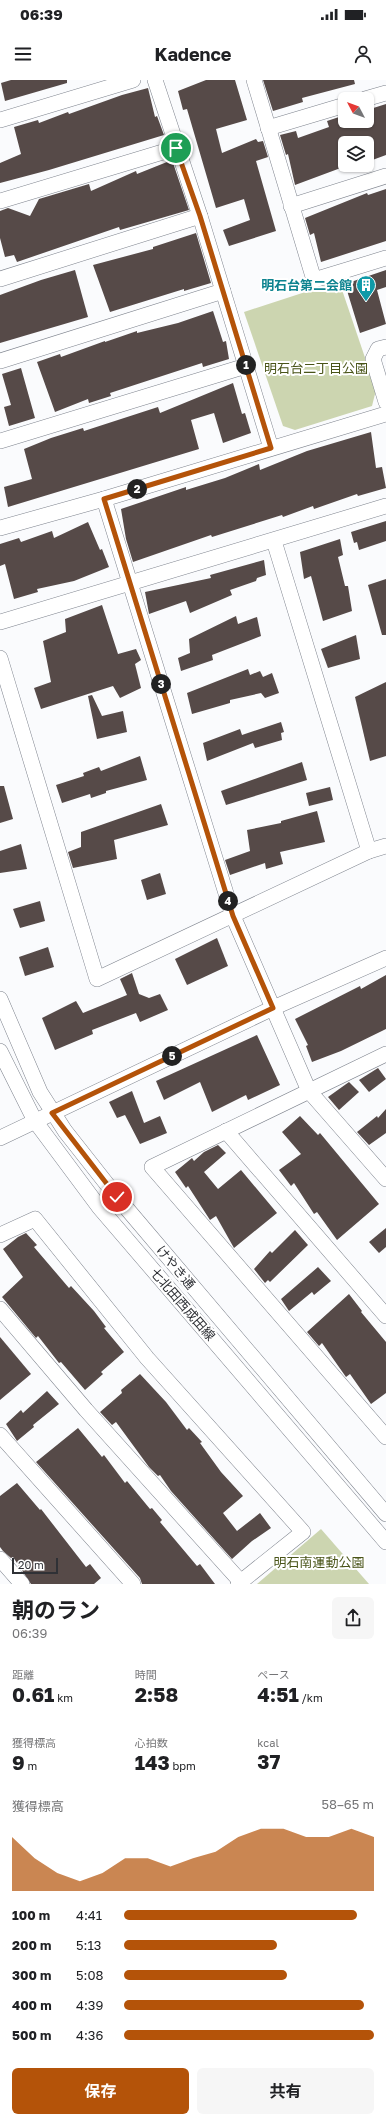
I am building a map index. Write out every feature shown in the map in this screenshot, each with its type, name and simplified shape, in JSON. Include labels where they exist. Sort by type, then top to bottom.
[{"type":"street","points":[[0,120],[133,80]]},
{"type":"street","points":[[155,80],[176,148],[200,216],[271,448]]},
{"type":"street","points":[[254,80],[314,280],[386,258]]},
{"type":"street","points":[[374,96],[386,93]]},
{"type":"street","points":[[268,128],[338,107]]},
{"type":"street","points":[[0,202],[176,148]]},
{"type":"street","points":[[291,206],[386,176]]},
{"type":"street","points":[[0,279],[200,216]]},
{"type":"street","points":[[0,362],[223,291]]},
{"type":"street","points":[[386,347],[378,349],[373,359],[386,402]]},
{"type":"street","points":[[0,441],[246,366]]},
{"type":"street","points":[[0,528],[104,499],[386,414]]},
{"type":"street","points":[[104,499],[233,916],[309,1091],[386,1179]]},
{"type":"street","points":[[0,622],[130,582],[274,541],[386,506]]},
{"type":"street","points":[[274,541],[369,851]]},
{"type":"street","points":[[0,658],[97,979],[369,851],[386,846]]},
{"type":"street","points":[[0,1138],[273,1008],[386,958]]},
{"type":"street","name":"けやき通","points":[[0,999],[40,1092],[52,1113],[117,1197],[386,1514]]},
{"type":"street","name":"七北田西成田線","points":[[0,1051],[35,1121],[99,1207],[386,1542]]},
{"type":"street","points":[[385,1435],[152,1167],[386,1054]]},
{"type":"street","points":[[226,1131],[386,1316]]},
{"type":"street","points":[[0,1235],[35,1219],[147,1358],[303,1532],[240,1583],[86,1410],[0,1309]]},
{"type":"street","points":[[0,1435],[133,1584]]},
{"type":"street","points":[[0,1559],[22,1584]]},
{"type":"green space","name":"明石台二丁目公園","points":[[339,281],[376,390],[372,406],[295,430],[283,426],[244,312]]},
{"type":"green space","name":"明石南運動公園","points":[[321,1529],[369,1584],[257,1584]]},
{"type":"building","points":[[11,80],[67,80],[67,83],[5,101],[1,83]]},
{"type":"building","points":[[206,80],[235,80],[247,120],[216,129],[222,153],[256,139],[258,142],[263,141],[268,157],[256,161],[276,231],[229,246],[223,230],[250,220],[244,199],[216,208],[187,109],[183,110],[178,91]]},
{"type":"building","points":[[263,80],[354,80],[355,84],[302,98],[303,102],[273,111]]},
{"type":"building","points":[[148,88],[155,117],[157,116],[164,135],[49,170],[0,183],[0,163],[21,154],[14,127],[38,120],[39,123],[68,112],[69,114],[122,95]]},
{"type":"building","points":[[386,104],[386,155],[374,159],[374,136],[338,136],[338,169],[295,185],[288,154],[286,155],[280,135],[296,131],[298,138],[329,127],[327,121],[338,117],[338,128],[374,128],[374,108]]},
{"type":"building","points":[[172,160],[189,210],[120,230],[119,227],[17,262],[14,255],[5,257],[0,238],[0,211],[8,208],[30,216],[39,199],[89,184],[91,191],[136,171],[137,174]]},
{"type":"building","points":[[386,189],[386,241],[321,262],[314,233],[310,235],[305,218],[367,193],[368,195]]},
{"type":"building","points":[[196,233],[211,283],[184,291],[184,289],[110,312],[93,265],[153,249],[153,247]]},
{"type":"building","points":[[75,270],[88,317],[0,343],[0,295],[41,280]]},
{"type":"building","name":"明石台第二会館","points":[[386,270],[386,287],[377,290],[386,324],[360,333],[345,284]]},
{"type":"building","points":[[213,311],[223,342],[226,341],[229,359],[203,367],[202,363],[110,393],[111,396],[89,403],[88,399],[55,412],[37,362],[60,354],[61,357],[137,331],[137,333],[178,323]]},
{"type":"building","points":[[21,368],[35,418],[9,426],[4,407],[11,405],[2,374]]},
{"type":"building","points":[[233,383],[242,414],[245,413],[251,433],[223,443],[214,413],[191,420],[199,449],[8,507],[4,487],[32,479],[24,449],[51,438],[83,428],[84,431],[158,407],[160,413]]},
{"type":"building","points":[[371,432],[376,468],[382,467],[386,488],[358,496],[357,494],[314,509],[313,506],[283,517],[282,515],[212,537],[211,535],[133,562],[126,539],[121,509],[186,487],[186,490],[225,478],[259,464],[260,470],[307,451]]},
{"type":"building","points":[[386,521],[386,541],[359,550],[357,542],[354,543],[351,532]]},
{"type":"building","points":[[88,522],[100,550],[102,549],[109,567],[74,581],[37,589],[38,592],[14,599],[5,564],[0,566],[0,544],[19,538],[21,542],[52,531],[54,538]]},
{"type":"building","points":[[340,539],[343,555],[338,557],[345,586],[348,586],[352,611],[323,621],[311,576],[304,579],[300,552]]},
{"type":"building","points":[[264,560],[266,575],[257,578],[256,581],[230,590],[232,595],[190,613],[186,601],[149,614],[145,592],[211,578],[210,575]]},
{"type":"building","points":[[386,579],[386,635],[382,635],[368,585]]},
{"type":"building","points":[[102,605],[118,654],[136,649],[141,660],[135,664],[141,688],[120,698],[113,686],[41,709],[34,688],[51,682],[43,641],[66,632],[65,619]]},
{"type":"building","points":[[236,616],[238,624],[257,617],[261,636],[212,655],[213,660],[181,671],[178,658],[190,653],[189,639]]},
{"type":"building","points":[[356,635],[360,659],[328,668],[321,649]]},
{"type":"building","points":[[248,669],[250,675],[260,671],[263,677],[272,673],[279,693],[265,698],[261,693],[230,700],[230,703],[192,714],[187,693]]},
{"type":"building","points":[[386,682],[386,756],[370,761],[355,697]]},
{"type":"building","points":[[92,695],[102,716],[123,711],[127,732],[97,739],[88,696]]},
{"type":"building","points":[[281,722],[284,732],[281,733],[282,740],[255,748],[253,743],[207,761],[203,743],[240,729],[242,735]]},
{"type":"building","points":[[140,756],[147,780],[106,791],[106,793],[91,798],[90,794],[62,803],[56,785],[84,776],[83,773],[99,767],[101,771]]},
{"type":"building","points":[[302,762],[307,780],[226,805],[221,791]]},
{"type":"building","points":[[0,786],[4,786],[13,819],[0,823]]},
{"type":"building","points":[[330,787],[333,800],[309,806],[306,793]]},
{"type":"building","points":[[161,804],[168,825],[114,840],[117,859],[73,868],[68,852],[81,847],[81,832]]},
{"type":"building","points":[[317,811],[325,842],[280,852],[283,864],[266,869],[265,863],[230,875],[225,860],[250,851],[247,830],[281,823],[281,821]]},
{"type":"building","points":[[21,844],[27,869],[0,873],[0,851]]},
{"type":"building","points":[[160,873],[166,894],[147,900],[141,880]]},
{"type":"building","points":[[40,901],[45,921],[20,928],[13,909]]},
{"type":"building","points":[[217,938],[228,966],[187,985],[175,959]]},
{"type":"building","points":[[48,947],[54,967],[25,976],[19,957]]},
{"type":"building","points":[[132,973],[139,994],[149,998],[160,994],[168,1010],[140,1022],[136,1013],[92,1030],[93,1034],[55,1050],[42,1018],[76,1001],[83,1013],[127,995],[120,979]]},
{"type":"building","points":[[386,975],[386,1029],[341,1051],[312,1062],[306,1046],[308,1045],[295,1019],[360,986],[361,989]]},
{"type":"building","points":[[257,1035],[280,1085],[248,1100],[246,1095],[212,1112],[200,1082],[164,1100],[156,1081]]},
{"type":"building","points":[[378,1068],[386,1079],[369,1092],[359,1080]]},
{"type":"building","points":[[349,1082],[359,1092],[339,1110],[328,1097]]},
{"type":"building","points":[[132,1091],[144,1123],[160,1116],[167,1133],[140,1144],[125,1115],[117,1118],[109,1102]]},
{"type":"building","points":[[386,1109],[386,1133],[369,1145],[357,1132],[377,1116],[378,1118]]},
{"type":"building","points":[[300,1116],[318,1135],[320,1133],[379,1204],[337,1240],[317,1212],[314,1214],[294,1183],[291,1186],[279,1170],[301,1154],[282,1132]]},
{"type":"building","points":[[218,1145],[226,1153],[204,1172],[218,1189],[241,1170],[277,1213],[234,1248],[216,1216],[210,1220],[188,1186],[186,1188],[175,1172],[192,1158],[194,1161],[204,1152]]},
{"type":"building","points":[[386,1228],[386,1247],[379,1253],[369,1242]]},
{"type":"building","points":[[295,1230],[308,1245],[270,1282],[268,1280],[265,1283],[254,1269],[270,1251],[272,1253]]},
{"type":"building","points":[[26,1233],[37,1245],[34,1247],[69,1288],[71,1286],[94,1311],[106,1327],[104,1328],[124,1352],[101,1372],[103,1374],[85,1390],[61,1362],[59,1363],[38,1336],[36,1338],[2,1297],[23,1277],[3,1249],[18,1237]]},
{"type":"building","points":[[318,1267],[331,1281],[314,1295],[312,1292],[289,1311],[281,1299]]},
{"type":"building","points":[[349,1294],[362,1311],[361,1312],[386,1342],[386,1393],[371,1404],[350,1374],[346,1377],[322,1343],[319,1346],[307,1332]]},
{"type":"building","points":[[0,1337],[31,1374],[0,1400]]},
{"type":"building","points":[[140,1374],[166,1402],[187,1430],[189,1428],[202,1442],[200,1443],[221,1472],[243,1496],[223,1513],[237,1531],[260,1513],[271,1528],[252,1541],[232,1559],[171,1491],[160,1475],[158,1476],[149,1467],[116,1422],[112,1425],[100,1412],[122,1393],[121,1390]]},
{"type":"building","points":[[47,1391],[59,1404],[33,1425],[34,1427],[17,1441],[6,1424],[21,1410],[23,1413]]},
{"type":"building","points":[[78,1428],[102,1457],[104,1455],[125,1483],[127,1481],[150,1509],[152,1508],[162,1520],[160,1522],[197,1566],[200,1564],[215,1584],[142,1584],[140,1578],[36,1462]]},
{"type":"building","points":[[17,1483],[40,1510],[41,1509],[86,1567],[90,1564],[101,1578],[94,1584],[31,1584],[13,1557],[11,1558],[3,1551],[0,1547],[0,1496]]},
{"type":"place","name":"明石台第二会館","points":[[366,302]]},
{"type":"route","points":[[117,1197],[52,1113],[273,1008],[233,916],[104,499],[271,448],[200,216],[176,148]]}]
